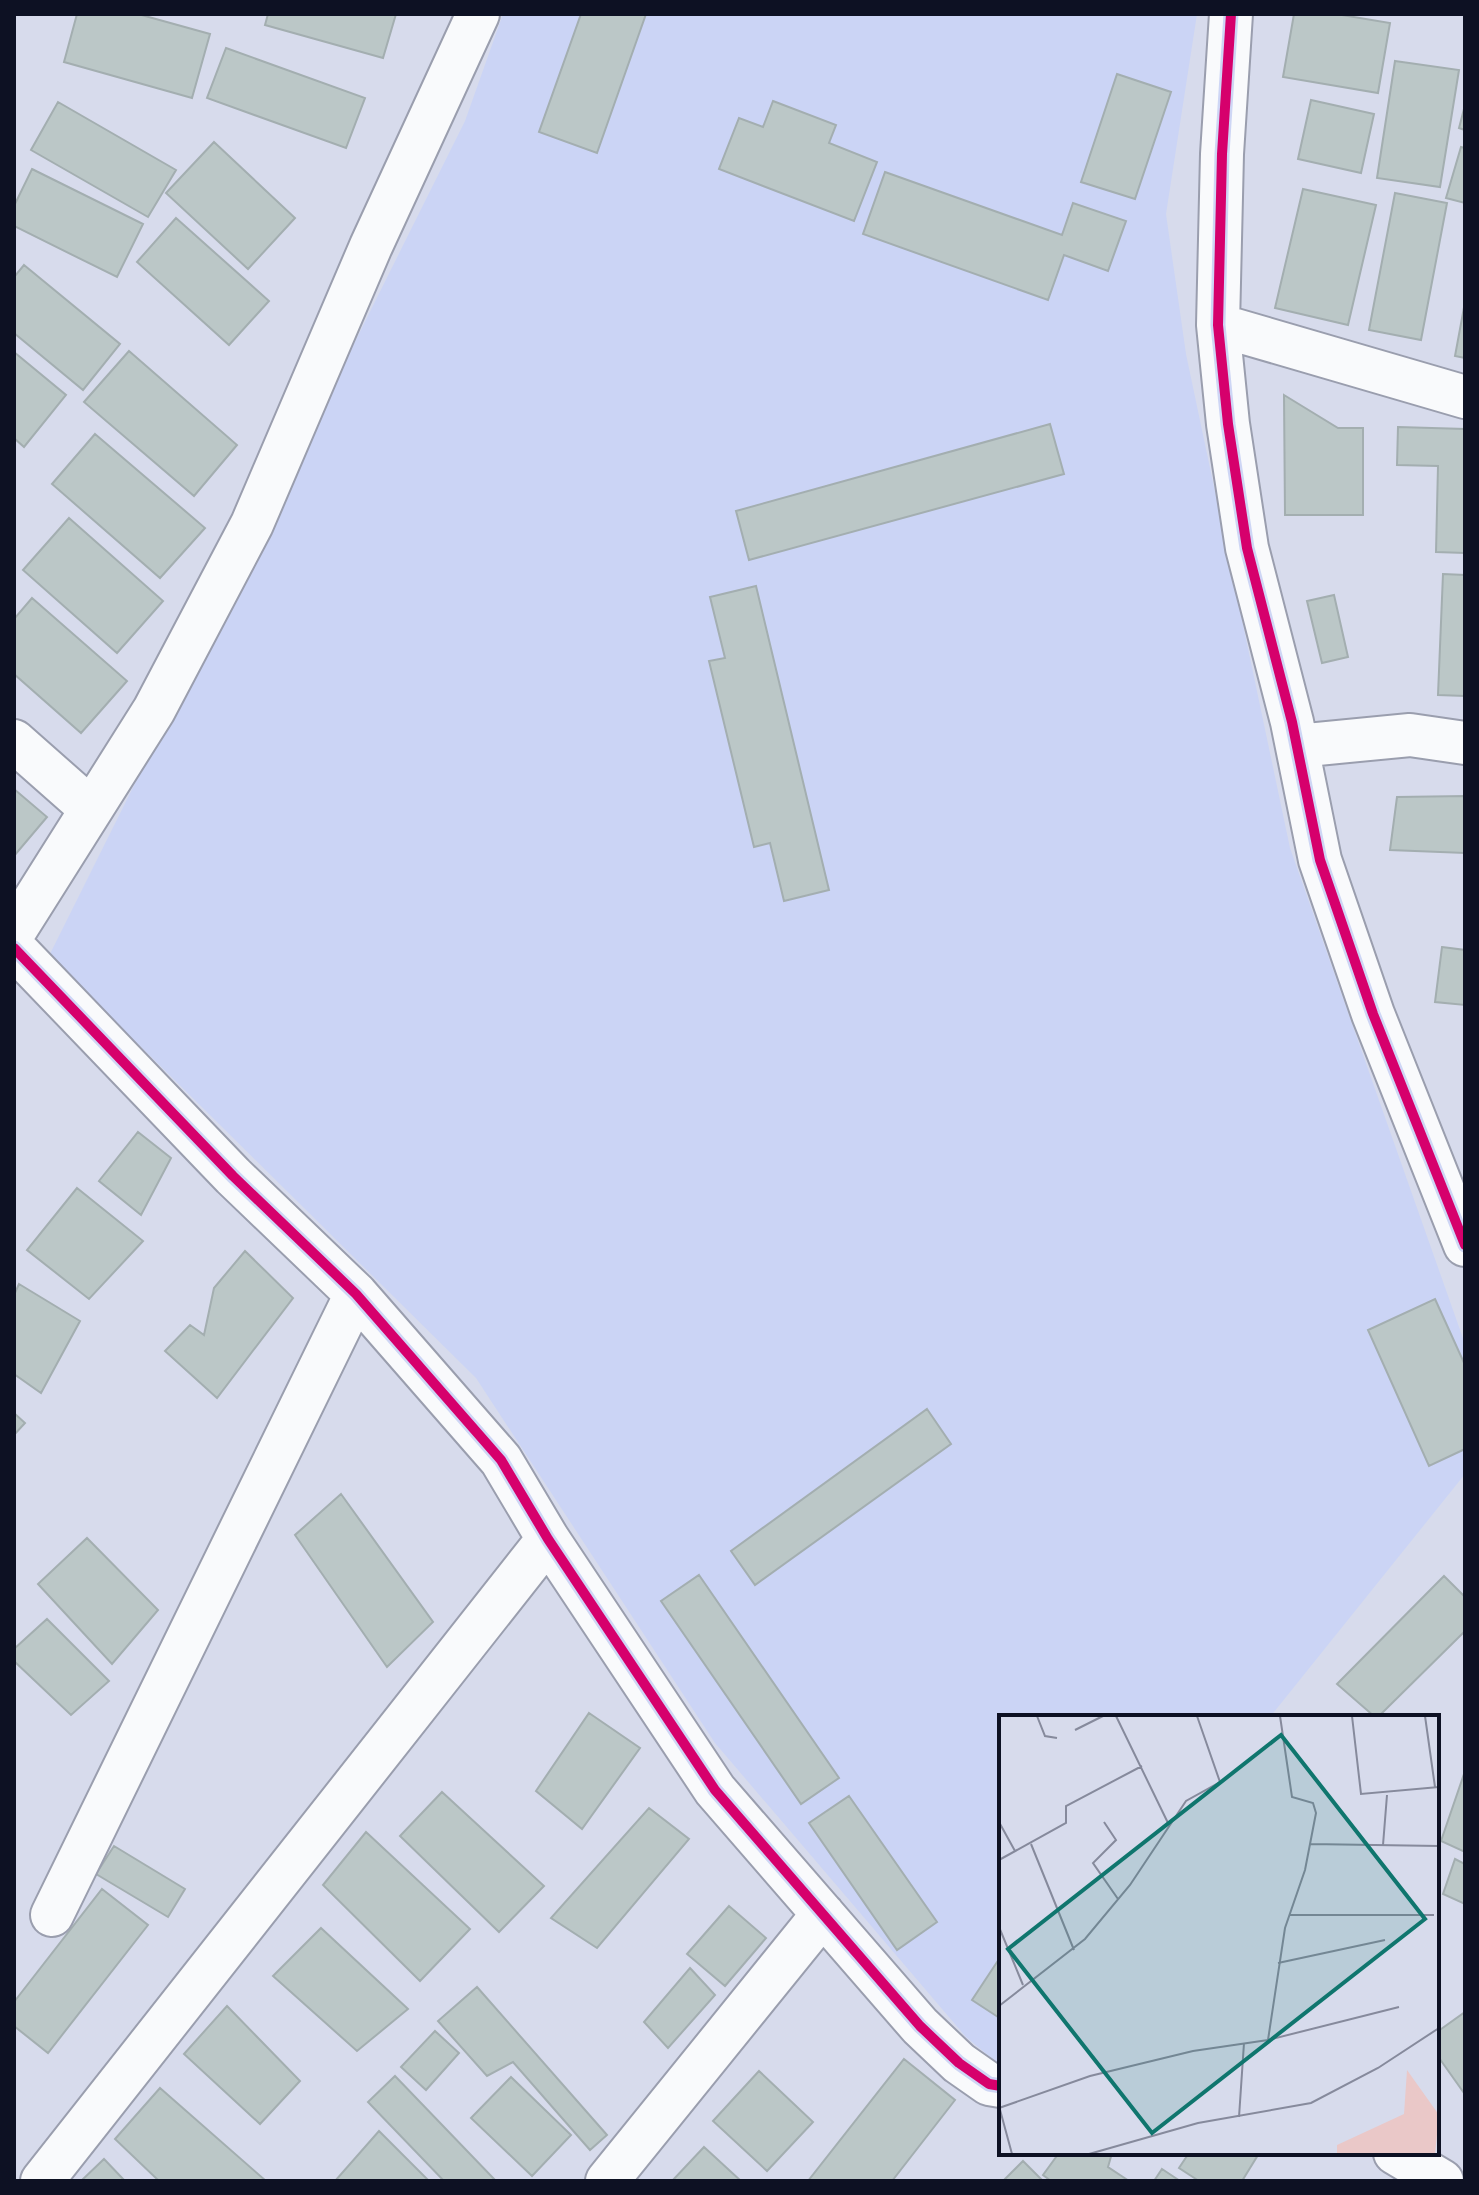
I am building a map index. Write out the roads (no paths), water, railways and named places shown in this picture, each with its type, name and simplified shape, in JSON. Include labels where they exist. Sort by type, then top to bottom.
[{"type":"street","points":[[14,932],[154,710],[252,524],[371,246],[478,14]]},
{"type":"street","points":[[1231,14],[1222,154],[1218,325],[1228,424],[1247,548],[1297,746],[1320,860],[1373,1014],[1465,1245]]},
{"type":"street","points":[[1218,325],[1465,397]]},
{"type":"street","points":[[1297,746],[1410,735],[1465,743]]},
{"type":"street","points":[[14,741],[91,809]]},
{"type":"street","points":[[14,948],[233,1176],[356,1294],[501,1460],[548,1539],[715,1790],[920,2026],[959,2063],[989,2084],[999,2086]]},
{"type":"street","points":[[52,1915],[356,1294]]},
{"type":"street","points":[[42,2181],[548,1539]]},
{"type":"street","points":[[607,2181],[823,1914]]},
{"type":"street","points":[[1398,2155],[1442,2181]]}]
